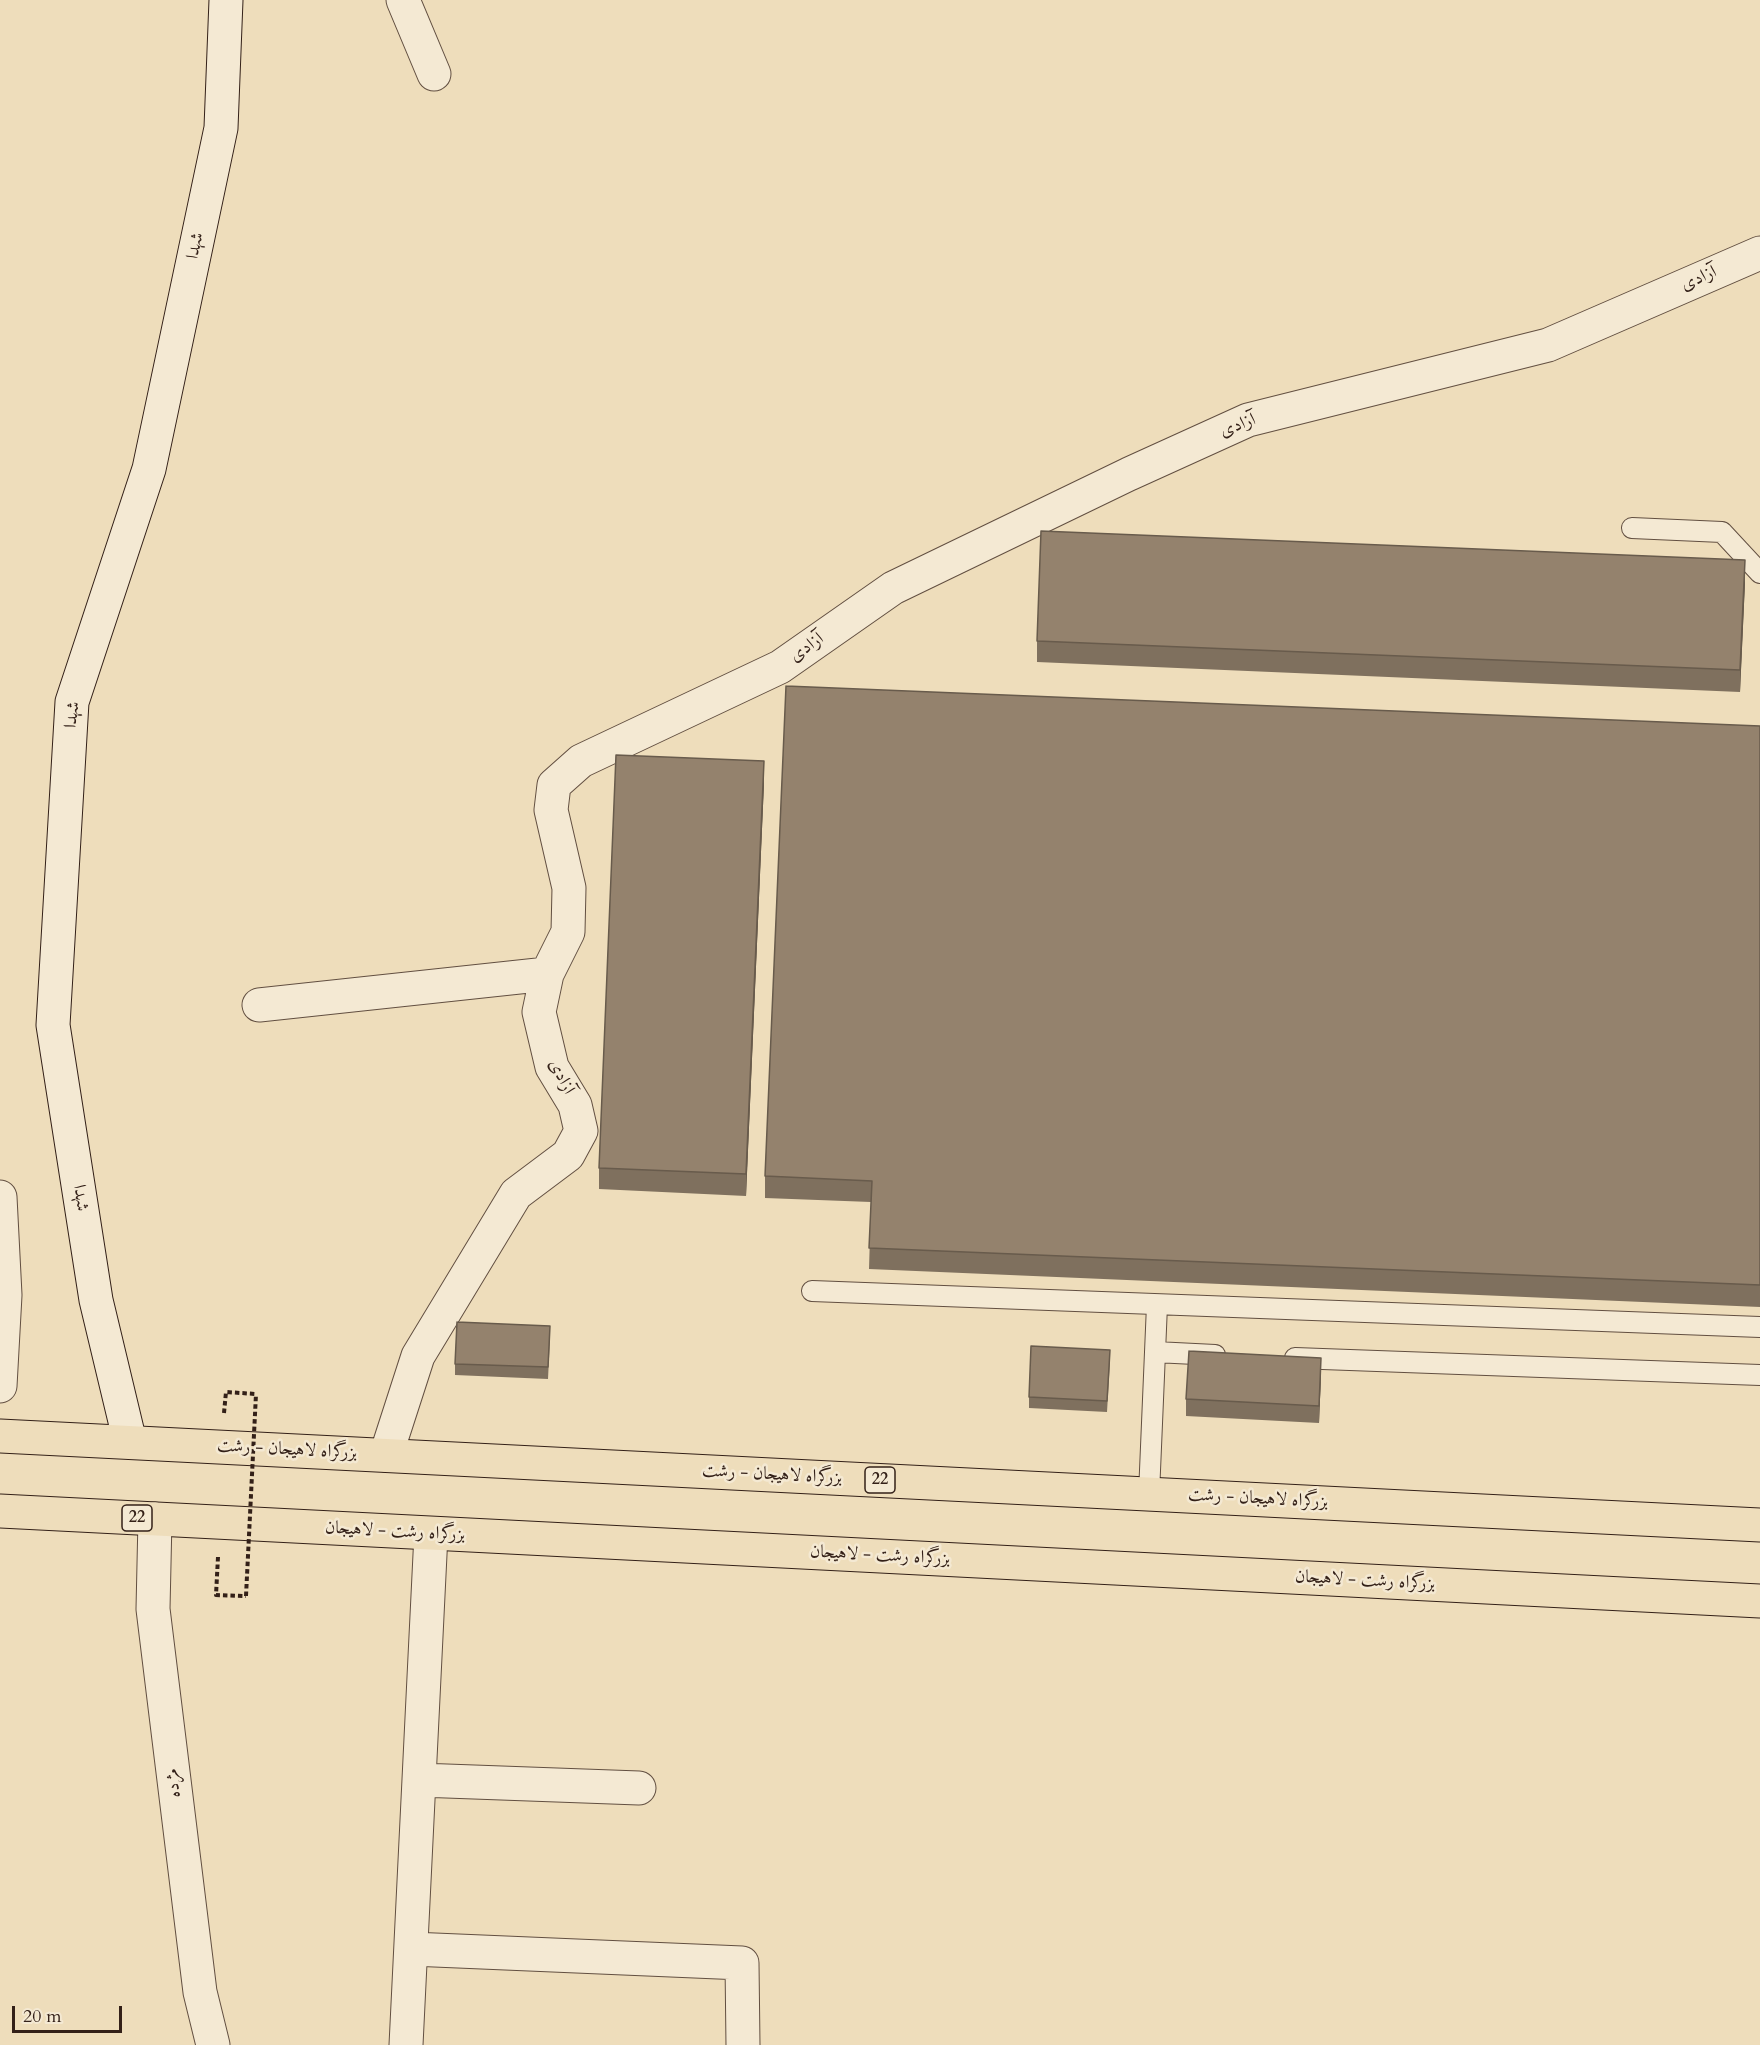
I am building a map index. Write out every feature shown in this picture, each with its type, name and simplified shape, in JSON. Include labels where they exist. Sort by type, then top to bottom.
[{"type":"highway","name":"بزرگراه لاهیجان - رشت","points":[[0,1436],[1760,1525]]},
{"type":"highway","name":"بزرگراه رشت - لاهیجان","points":[[0,1511],[1760,1601]]},
{"type":"street","name":"شهدا","points":[[130,1442],[96,1300],[53,1025],[72,702],[149,469],[221,128],[226,0]]},
{"type":"street","points":[[403,0],[434,74]]},
{"type":"street","name":"آزادی","points":[[386,1455],[418,1356],[516,1194],[568,1155],[581,1131],[575,1105],[552,1068],[539,1012],[547,974],[568,932],[569,888],[551,810],[554,785],[581,760],[780,667],[893,588],[1129,474],[1248,420],[1548,345],[1760,252]]},
{"type":"street","points":[[259,1005],[547,974]]},
{"type":"street","points":[[0,1197],[5,1295],[0,1386]]},
{"type":"street","name":"مژده","points":[[155,1519],[153,1609],[200,1992],[213,2045]]},
{"type":"street","points":[[406,2045],[431,1534]]},
{"type":"street","points":[[419,1780],[639,1788]]},
{"type":"street","points":[[411,1949],[742,1963],[742,2045]]},
{"type":"lane","points":[[1632,528],[1722,532],[1760,573]]},
{"type":"lane","points":[[812,1292],[1760,1327]]},
{"type":"lane","points":[[1149,1494],[1156,1305]]},
{"type":"lane","points":[[1155,1352],[1238,1356]]},
{"type":"lane","points":[[1274,1357],[1760,1376]]},
{"type":"path","points":[[216,1595],[246,1596],[256,1394],[226,1392]]},
{"type":"building","points":[[1041,531],[1745,560],[1740,670],[1037,641]]},
{"type":"building","points":[[786,686],[1760,726],[1760,1285],[869,1248],[872,1181],[765,1176]]},
{"type":"building","points":[[616,755],[764,761],[746,1174],[599,1168]]},
{"type":"building","points":[[457,1322],[550,1326],[548,1367],[455,1364]]},
{"type":"building","points":[[1031,1346],[1110,1350],[1107,1401],[1029,1397]]},
{"type":"building","points":[[1189,1351],[1321,1358],[1319,1406],[1186,1399]]}]
